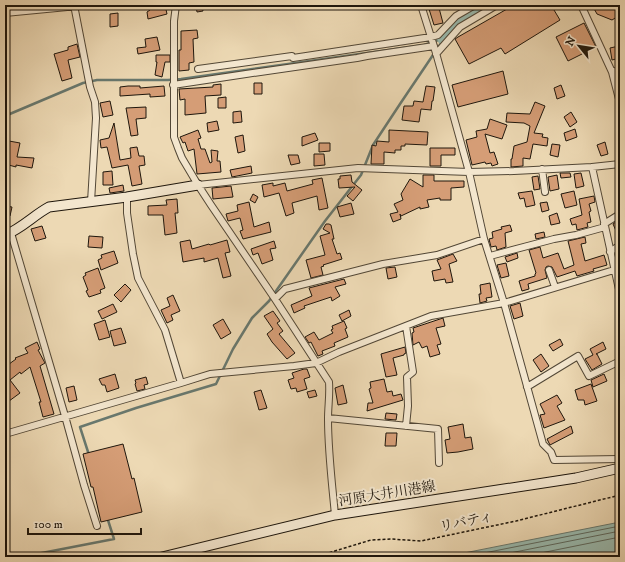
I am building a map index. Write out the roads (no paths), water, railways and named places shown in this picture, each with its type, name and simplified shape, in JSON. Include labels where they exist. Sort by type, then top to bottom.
[{"type":"main road","points":[[8,234],[39,212],[49,207],[127,198],[198,185]]},
{"type":"main road","name":"河原大井川港線","points":[[162,557],[336,515],[576,478],[620,468]]},
{"type":"street","points":[[5,13],[88,5]]},
{"type":"street","points":[[176,5],[174,21],[173,74],[174,137],[182,158],[211,206],[275,298],[329,382],[330,395],[328,418],[336,515]]},
{"type":"street","points":[[421,5],[469,172],[484,239],[504,303],[543,444],[551,452],[554,460],[620,460]]},
{"type":"street","points":[[198,69],[292,56],[293,58],[431,38],[438,35],[456,16],[475,5]]},
{"type":"street","points":[[174,85],[367,56],[434,49],[460,27],[498,5]]},
{"type":"street","points":[[581,5],[612,72],[620,103]]},
{"type":"street","points":[[74,6],[90,86],[95,102],[96,118],[90,202]]},
{"type":"street","points":[[612,72],[620,70]]},
{"type":"street","points":[[198,185],[359,168],[469,172],[620,164]]},
{"type":"street","points":[[592,166],[620,294]]},
{"type":"street","points":[[542,169],[545,192]]},
{"type":"street","points":[[127,198],[127,213],[138,278],[165,330],[181,383]]},
{"type":"street","points":[[490,256],[554,239],[576,235],[605,225],[620,214]]},
{"type":"street","points":[[8,234],[65,416],[97,526]]},
{"type":"street","points":[[275,298],[285,289],[383,264],[437,255],[484,239]]},
{"type":"street","points":[[610,252],[620,246]]},
{"type":"street","points":[[549,270],[555,287]]},
{"type":"street","points":[[5,434],[214,373],[316,363],[339,352],[431,316],[504,303],[614,270]]},
{"type":"street","points":[[406,326],[414,372],[407,377],[408,406],[406,426]]},
{"type":"street","points":[[527,387],[578,356],[589,376],[620,360]]},
{"type":"street","points":[[328,418],[438,429],[439,463]]},
{"type":"water","points":[[620,522],[620,557],[444,557]]},
{"type":"waterway","points":[[444,38],[455,23],[485,5]]},
{"type":"waterway","points":[[438,48],[444,38]]},
{"type":"waterway","points":[[5,116],[83,83],[97,80],[181,79],[424,45],[444,38]]},
{"type":"waterway","points":[[89,455],[80,427],[136,408],[216,384],[233,349],[252,318],[269,301],[325,221],[361,175],[373,145],[435,52]]},
{"type":"waterway","points":[[21,557],[114,539],[107,517]]}]
